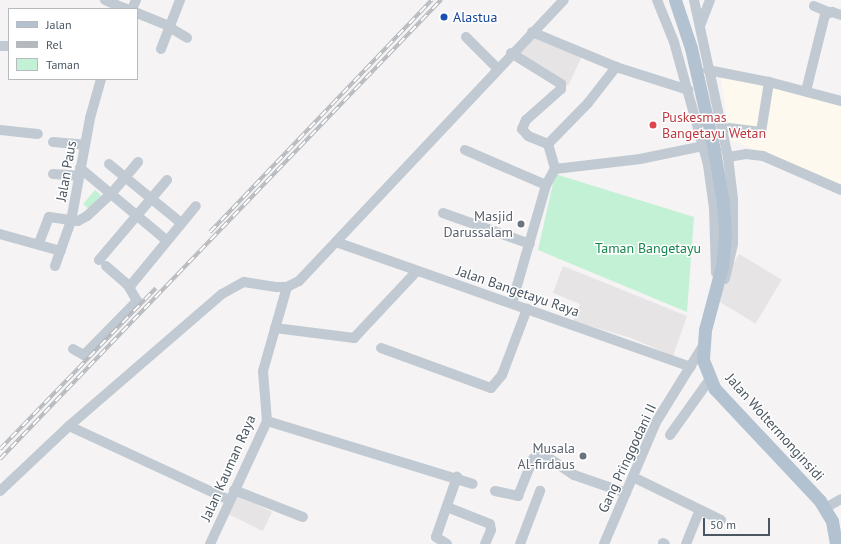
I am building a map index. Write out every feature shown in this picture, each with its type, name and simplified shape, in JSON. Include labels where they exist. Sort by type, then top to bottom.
[{"type":"main road","name":"Jalan Woltermonginsidi","points":[[675,0],[690,48],[714,150],[725,234],[722,266],[704,345],[703,360],[710,379],[722,396],[810,489],[825,508],[832,521],[836,544]]},
{"type":"street","points":[[105,0],[116,7]]},
{"type":"street","points":[[161,49],[180,0]]},
{"type":"street","points":[[0,491],[70,426],[235,285],[244,282],[287,287],[298,281],[511,53],[564,0]]},
{"type":"street","points":[[657,0],[674,42],[703,146],[714,208],[716,293]]},
{"type":"street","points":[[694,0],[728,157],[733,199],[733,244],[725,279],[716,293]]},
{"type":"street","points":[[700,26],[710,0]]},
{"type":"street","points":[[814,6],[828,12],[841,15]]},
{"type":"street","points":[[806,91],[828,12]]},
{"type":"street","points":[[138,13],[170,26],[187,38]]},
{"type":"street","points":[[532,32],[616,67],[688,90]]},
{"type":"street","points":[[466,37],[497,68]]},
{"type":"street","points":[[511,53],[561,84],[560,90],[523,125],[524,134],[548,144]]},
{"type":"street","points":[[548,144],[588,103],[616,67]]},
{"type":"street","points":[[708,70],[769,82],[841,101]]},
{"type":"street","name":"Jalan Paus","points":[[55,266],[71,221],[85,144],[101,80]]},
{"type":"street","points":[[729,128],[761,132],[769,82]]},
{"type":"street","points":[[0,130],[38,134]]},
{"type":"street","points":[[53,142],[85,144]]},
{"type":"street","points":[[512,303],[546,185],[555,169],[548,144]]},
{"type":"street","points":[[555,169],[640,159],[703,146]]},
{"type":"street","points":[[465,150],[546,185]]},
{"type":"street","points":[[728,157],[746,154],[763,156],[788,165],[841,190]]},
{"type":"street","points":[[39,243],[49,217],[78,221],[87,216],[111,194],[138,162]]},
{"type":"street","points":[[109,164],[181,223]]},
{"type":"street","points":[[53,174],[80,172],[111,194],[166,240]]},
{"type":"street","points":[[73,349],[84,355],[137,301],[127,284],[102,263],[137,216],[167,180]]},
{"type":"street","points":[[127,284],[133,283],[166,240],[196,206]]},
{"type":"street","points":[[443,212],[530,244]]},
{"type":"street","points":[[0,234],[39,243],[61,251]]},
{"type":"street","name":"Jalan Bangetayu Raya","points":[[336,242],[691,367]]},
{"type":"street","points":[[275,328],[354,338],[417,271]]},
{"type":"street","name":"Jalan Kauman Raya","points":[[210,544],[229,500],[267,421],[263,371],[287,287]]},
{"type":"street","points":[[382,348],[491,388],[502,374],[527,308]]},
{"type":"street","name":"Gang Pringgodani II","points":[[604,544],[656,422],[704,345]]},
{"type":"street","points":[[670,435],[710,379]]},
{"type":"street","points":[[267,421],[457,477],[473,484]]},
{"type":"street","points":[[70,426],[229,500]]},
{"type":"street","points":[[495,491],[518,496],[533,459],[540,452],[574,476],[626,493]]},
{"type":"street","points":[[633,476],[721,520]]},
{"type":"street","points":[[447,544],[436,536],[457,477]]},
{"type":"street","points":[[234,490],[303,517]]},
{"type":"street","points":[[520,544],[540,491]]},
{"type":"street","points":[[825,508],[841,499]]},
{"type":"street","points":[[447,507],[490,524],[491,530],[485,544]]},
{"type":"street","points":[[686,544],[700,510]]},
{"type":"shaded area","points":[[536,35],[582,56],[568,86],[517,53]]},
{"type":"shaded area","points":[[720,73],[841,102],[841,185],[731,140]]},
{"type":"shaded area","points":[[739,254],[782,280],[756,323],[713,298]]},
{"type":"shaded area","points":[[563,266],[687,316],[673,356],[631,338],[573,321],[580,304],[553,293]]},
{"type":"shaded area","points":[[237,495],[272,512],[263,531],[228,514]]},
{"type":"green space","name":"Taman Bangetayu","points":[[555,174],[694,217],[687,312],[538,250]]},
{"type":"green space","points":[[95,190],[101,195],[90,210],[83,204]]},
{"type":"railway","points":[[210,232],[432,0]]},
{"type":"railway","points":[[0,459],[441,0]]},
{"type":"railway","points":[[0,449],[156,288]]},
{"type":"place","name":"Alastua","points":[[444,17]]},
{"type":"place","name":"Puskesmas Bangetayu Wetan","points":[[653,125]]},
{"type":"place","name":"Masjid Darussalam","points":[[521,224]]},
{"type":"place","name":"Musala Al-firdaus","points":[[583,456]]}]
